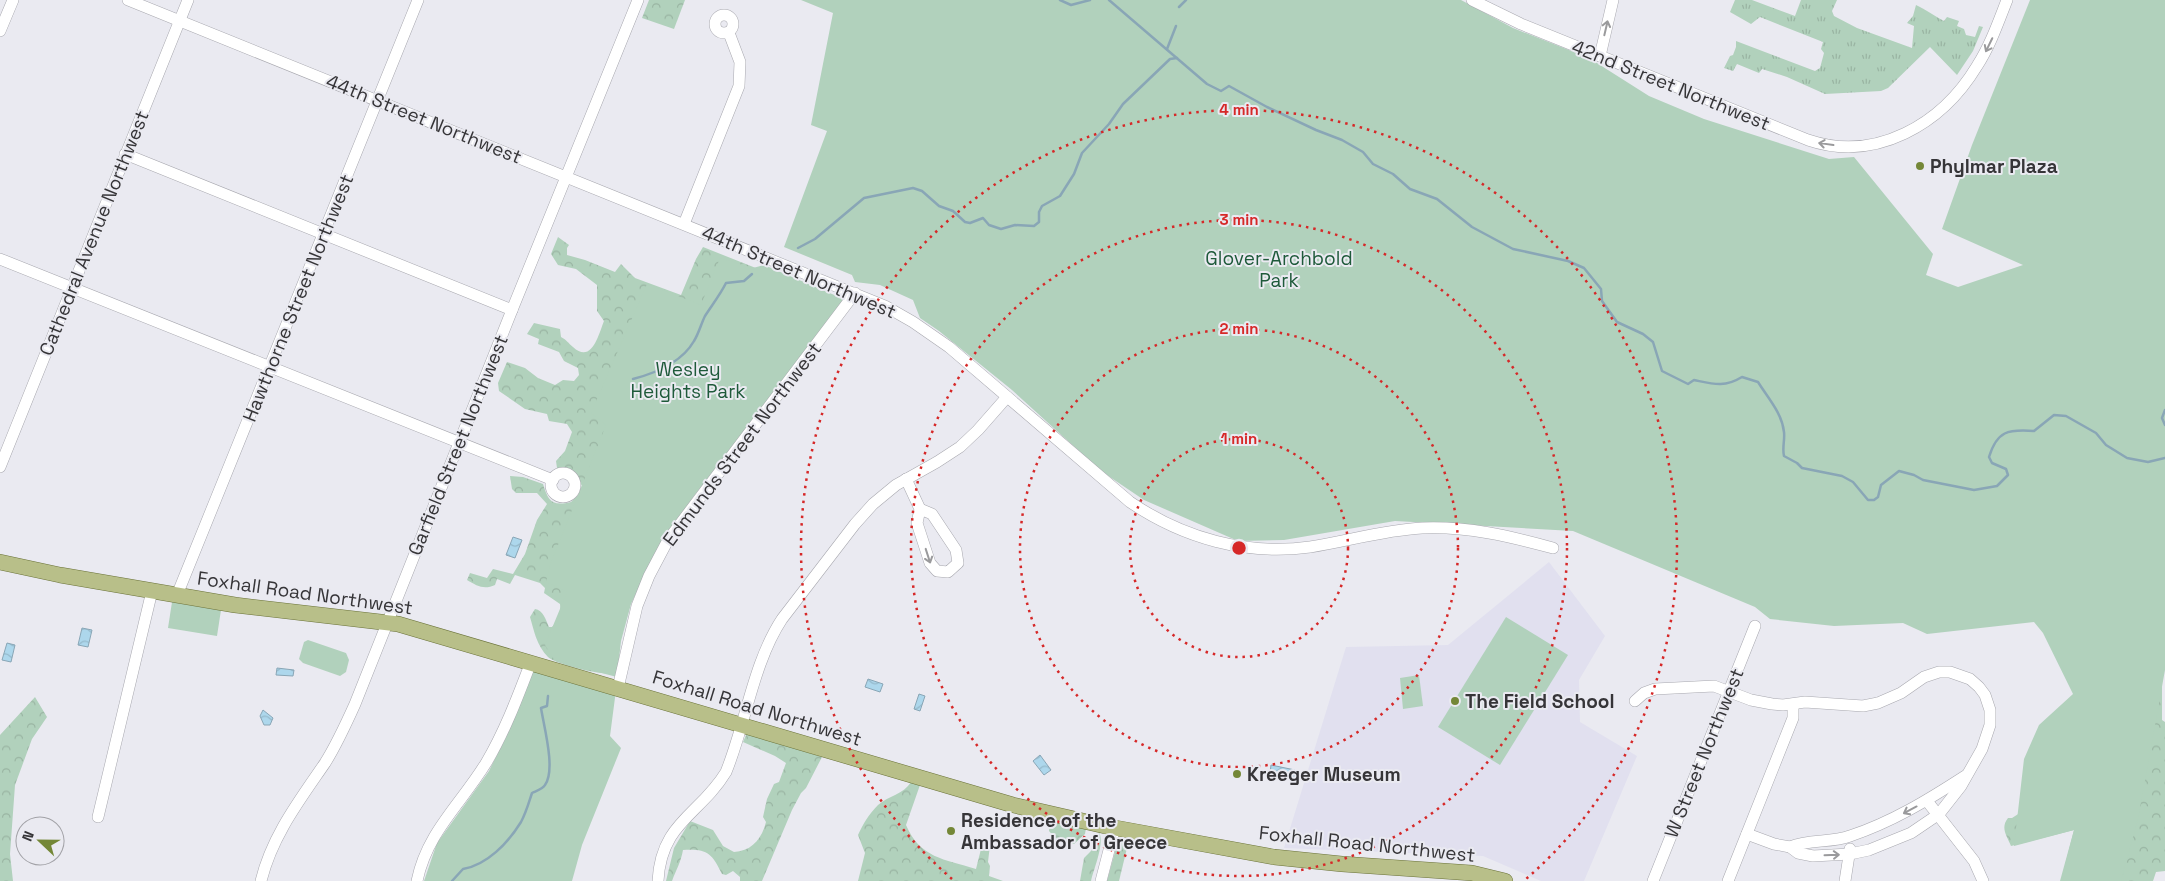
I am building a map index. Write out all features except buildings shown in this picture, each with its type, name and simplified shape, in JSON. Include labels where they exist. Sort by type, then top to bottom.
[{"type":"main road","name":"Foxhall Road Northwest","points":[[0,562],[152,591],[261,608],[387,622],[531,662],[1013,805],[1115,827],[1282,858],[1462,872],[1505,881]]},
{"type":"street","points":[[0,31],[12,0]]},
{"type":"street","name":"44th Street Northwest","points":[[128,0],[890,308],[927,331],[1130,502],[1165,523],[1207,540],[1246,548],[1294,548],[1389,531],[1443,528],[1501,534],[1552,548]]},
{"type":"street","name":"Cathedral Avenue Northwest","points":[[0,467],[188,0]]},
{"type":"street","name":"Hawthorne Street Northwest","points":[[178,595],[418,0]]},
{"type":"street","name":"Garfield Street Northwest","points":[[261,881],[271,850],[284,823],[340,735],[355,704],[638,0]]},
{"type":"street","name":"42nd Street Northwest","points":[[1472,0],[1515,22],[1813,142],[1844,146],[1875,144],[1899,137],[1914,130],[1935,116],[1972,74],[1984,55],[2008,0]]},
{"type":"street","points":[[1600,56],[1613,0]]},
{"type":"street","points":[[684,224],[739,86],[740,62],[729,33]]},
{"type":"street","points":[[125,154],[512,310]]},
{"type":"street","points":[[0,259],[553,480]]},
{"type":"street","name":"Edmunds Street Northwest","points":[[618,688],[637,606],[649,576],[668,540],[856,293]]},
{"type":"street","points":[[658,881],[663,852],[670,837],[686,816],[721,780],[731,759],[763,658],[778,624],[864,514],[880,498],[906,479],[960,447],[1007,397]]},
{"type":"street","points":[[906,479],[920,509],[917,523],[930,563],[938,571],[948,572],[958,563],[956,550],[932,514],[920,509]]},
{"type":"street","points":[[98,817],[152,591]]},
{"type":"street","name":"W Street Northwest","points":[[1653,881],[1755,626]]},
{"type":"street","points":[[417,881],[424,854],[431,839],[471,786],[492,752],[531,662]]},
{"type":"street","points":[[1635,701],[1647,692],[1658,688],[1714,686],[1761,703],[1793,704],[1805,702],[1844,706],[1878,703],[1901,693],[1924,677],[1939,672],[1961,675],[1979,687],[1990,710],[1988,732],[1982,749],[1961,786],[1939,814],[1896,840],[1869,850],[1850,854],[1813,856],[1798,853],[1790,847],[1774,844],[1747,834]]},
{"type":"street","points":[[1728,881],[1792,718],[1793,704]]},
{"type":"street","points":[[1790,847],[1802,842],[1848,837],[1893,819],[1927,801],[1966,775]]},
{"type":"street","points":[[1927,801],[1974,861],[1982,881]]},
{"type":"street","points":[[1101,881],[1115,827]]},
{"type":"street","points":[[1845,881],[1850,854],[1848,837]]},
{"type":"shaded area","name":"The Field School","points":[[1549,562],[1605,636],[1579,680],[1580,722],[1637,756],[1584,881],[1541,881],[1483,856],[1284,848],[1346,647],[1448,645]]},
{"type":"green space","points":[[649,0],[685,0],[674,29],[642,18]]},
{"type":"green space","name":"Glover-Archbold Park","points":[[801,0],[1461,0],[1513,28],[1589,58],[1649,96],[1704,119],[1829,159],[1854,157],[1933,254],[1926,275],[1958,287],[2023,265],[1942,229],[1972,145],[2030,0],[2165,0],[2165,670],[2138,819],[2121,881],[2060,881],[2074,830],[2014,846],[2024,759],[2039,725],[2073,694],[2043,633],[2034,622],[1927,634],[1903,623],[1834,626],[1770,619],[1755,607],[1573,531],[1395,521],[1284,540],[1238,541],[1144,500],[1101,471],[1012,390],[920,318],[913,300],[880,285],[855,282],[852,275],[784,247],[827,131],[811,125],[833,13]]},
{"type":"green space","points":[[1735,0],[1752,0],[1795,16],[1801,0],[1837,0],[1832,11],[1834,16],[1857,28],[1912,48],[1914,26],[1907,23],[1913,16],[1916,5],[1944,21],[1947,17],[1959,21],[1957,26],[1964,29],[1966,35],[1975,37],[1979,26],[1983,27],[1973,51],[1957,75],[1930,47],[1888,88],[1881,91],[1825,94],[1787,77],[1762,69],[1759,73],[1737,64],[1733,71],[1724,68],[1730,56],[1733,55],[1736,41],[1815,71],[1820,68],[1824,53],[1821,49],[1823,42],[1760,17],[1751,24],[1730,12]]},
{"type":"green space","name":"Wesley Heights Park","points":[[558,237],[569,245],[567,255],[615,272],[621,264],[635,278],[681,295],[703,247],[836,300],[698,485],[631,599],[612,673],[599,673],[569,666],[552,660],[544,653],[536,638],[530,617],[535,609],[538,610],[544,616],[549,627],[552,627],[559,617],[560,604],[544,593],[545,588],[540,583],[515,575],[510,584],[497,579],[495,585],[487,587],[477,586],[467,580],[470,573],[487,578],[493,569],[513,574],[525,554],[537,520],[547,504],[537,493],[516,493],[512,489],[510,476],[523,477],[543,484],[551,501],[559,504],[571,502],[579,494],[582,486],[572,472],[557,468],[556,461],[565,451],[572,432],[567,424],[549,421],[547,414],[525,409],[499,391],[498,383],[507,362],[525,368],[538,378],[555,385],[563,380],[574,381],[579,375],[578,368],[564,361],[559,352],[538,344],[539,339],[527,334],[534,323],[560,329],[561,337],[580,352],[590,350],[600,333],[604,321],[597,311],[597,285],[576,269],[558,265],[551,254]]},
{"type":"green space","name":"Wesley Heights Park","points":[[720,258],[753,268],[764,265],[846,300],[694,496],[658,547],[631,604],[621,641],[617,677],[555,661],[545,645],[567,592],[546,582],[550,565],[606,425],[591,413],[647,284],[701,305]]},
{"type":"green space","points":[[172,602],[221,610],[217,636],[168,628]]},
{"type":"green space","points":[[1506,617],[1568,655],[1500,765],[1438,727]]},
{"type":"green space","points":[[308,640],[346,653],[349,660],[346,672],[340,676],[303,663],[299,659],[304,642]]},
{"type":"green space","points":[[537,661],[616,690],[610,736],[621,748],[582,845],[572,881],[424,881],[437,843],[489,771],[509,730]]},
{"type":"green space","points":[[1419,675],[1423,706],[1403,709],[1400,678]]},
{"type":"green space","points":[[2162,686],[2162,720],[2165,722],[2165,871],[2156,872],[2153,881],[2061,881],[2074,830],[2011,846],[2004,829],[2008,818],[2012,818],[2026,809]]},
{"type":"green space","points":[[35,697],[47,717],[32,739],[15,785],[10,854],[13,881],[0,881],[0,735]]},
{"type":"green space","points":[[747,733],[822,757],[792,810],[762,881],[740,881],[740,877],[733,871],[726,875],[722,874],[715,861],[707,853],[698,850],[683,850],[672,881],[666,881],[674,848],[690,821],[713,830],[723,846],[734,852],[751,846],[762,833],[766,822],[763,817],[767,799],[774,784],[779,782],[786,763],[743,742]]},
{"type":"green space","points":[[911,782],[920,785],[906,825],[918,844],[934,856],[976,869],[981,849],[990,845],[989,876],[1003,881],[858,881],[865,853],[858,835],[862,827],[878,805],[900,792]]},
{"type":"green space","points":[[1050,821],[1086,828],[1085,834],[1074,844],[1057,840],[1049,831]]},
{"type":"green space","points":[[1099,832],[1101,837],[1100,849],[1091,881],[1080,881],[1084,858],[1091,851]]},
{"type":"green space","points":[[1129,840],[1119,881],[1107,881],[1118,841]]},
{"type":"water","points":[[513,537],[522,540],[515,558],[506,555]]},
{"type":"water","points":[[82,628],[92,630],[88,647],[78,645]]},
{"type":"water","points":[[7,643],[15,645],[11,662],[2,660]]},
{"type":"water","points":[[277,668],[294,670],[293,676],[276,675]]},
{"type":"water","points":[[868,679],[883,684],[880,692],[865,687]]},
{"type":"water","points":[[919,694],[925,696],[920,711],[914,709]]},
{"type":"water","points":[[263,710],[273,718],[270,725],[264,725],[260,716]]},
{"type":"water","points":[[1040,755],[1051,770],[1044,775],[1033,761]]},
{"type":"water","points":[[1271,765],[1295,770],[1294,778],[1270,773]]},
{"type":"waterway","points":[[1060,0],[1071,5],[1090,0]]},
{"type":"waterway","points":[[1109,0],[1207,84],[1221,91],[1229,86],[1267,107],[1342,140],[1363,152],[1373,164],[1393,174],[1410,189],[1437,199],[1472,227],[1513,249],[1568,261],[1584,268],[1601,289],[1602,301],[1617,322],[1643,334],[1653,342],[1662,371],[1688,384],[1694,380],[1724,384],[1742,377],[1758,382],[1774,406],[1783,425],[1784,456],[1802,468],[1842,476],[1853,482],[1868,500],[1874,500],[1878,497],[1881,485],[1899,471],[1914,475],[1923,480],[1974,490],[1997,486],[2008,475],[2006,469],[1992,463],[1989,457],[1992,448],[2000,437],[2010,431],[2034,431],[2054,415],[2066,416],[2096,433],[2106,445],[2127,458],[2148,462],[2165,458]]},
{"type":"waterway","points":[[1179,7],[1186,0]]},
{"type":"waterway","points":[[1167,49],[1176,26]]},
{"type":"waterway","points":[[798,248],[815,239],[864,198],[913,188],[922,191],[939,206],[953,211],[965,222],[970,223],[983,218],[989,225],[1001,229],[1015,225],[1034,226],[1039,222],[1039,212],[1042,206],[1060,196],[1074,174],[1082,153],[1109,124],[1123,104],[1170,59],[1177,58]]},
{"type":"waterway","points":[[633,379],[668,366],[683,355],[694,341],[705,316],[726,283],[744,281],[752,274]]},
{"type":"waterway","points":[[2165,410],[2162,418],[2165,425]]},
{"type":"waterway","points":[[452,881],[463,869],[472,867],[488,858],[510,838],[521,822],[532,793],[545,785],[548,778],[549,759],[541,708],[547,706],[548,696]]},
{"type":"place","name":"Phylmar Plaza","points":[[1920,166]]},
{"type":"place","name":"The Field School","points":[[1455,701]]},
{"type":"place","name":"Kreeger Museum","points":[[1237,774]]},
{"type":"place","name":"Residence of the Ambassador of Greece","points":[[951,831]]}]
